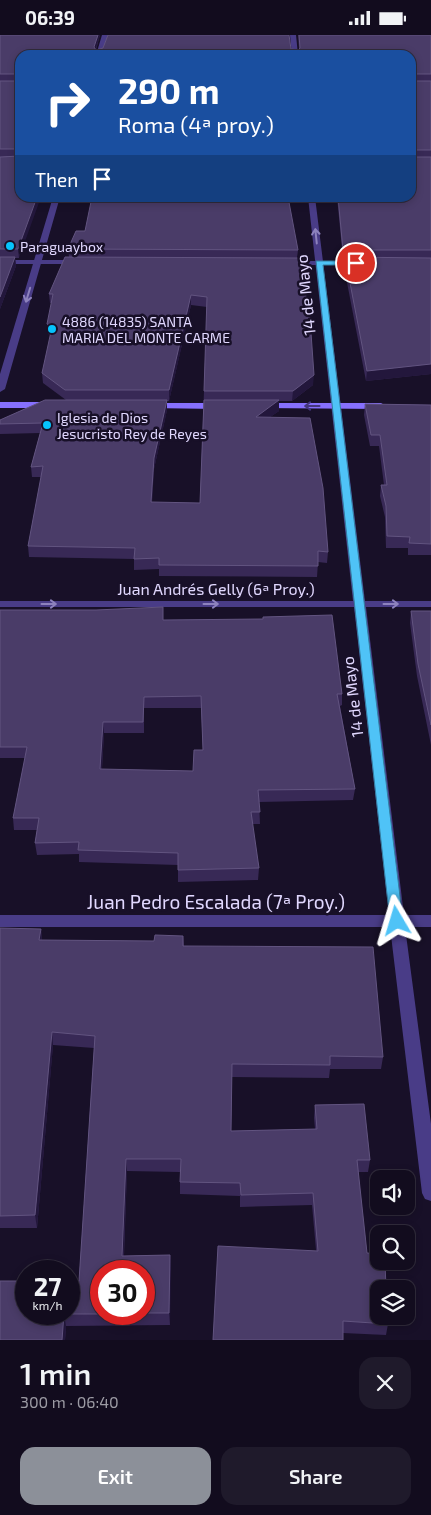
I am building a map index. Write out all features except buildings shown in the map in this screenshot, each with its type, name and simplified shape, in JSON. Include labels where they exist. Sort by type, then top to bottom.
[{"type":"main road","points":[[0,405],[59,405]]},
{"type":"main road","points":[[138,406],[227,406]]},
{"type":"main road","points":[[256,406],[393,406]]},
{"type":"street","points":[[102,50],[106,35]]},
{"type":"street","points":[[293,35],[294,50]]},
{"type":"street","points":[[0,389],[56,202]]},
{"type":"street","name":"14 de Mayo","points":[[313,202],[335,406],[431,1193]]},
{"type":"street","points":[[0,262],[86,263]]},
{"type":"street","points":[[270,263],[366,263]]},
{"type":"street","name":"Juan Andrés Gelly (6ª Proy.)","points":[[0,604],[431,604]]},
{"type":"street","name":"Juan Pedro Escalada (7ª Proy.)","points":[[0,921],[431,921]]},
{"type":"place","name":"Paraguaybox","points":[[10,246]]},
{"type":"place","name":"4886 (14835) SANTA MARIA DEL MONTE CARME","points":[[52,329]]},
{"type":"place","name":"Iglesia de Dios Jesucristo Rey de Reyes","points":[[47,425]]},
{"type":"route","points":[[356,263],[319,263],[397,921]]}]
